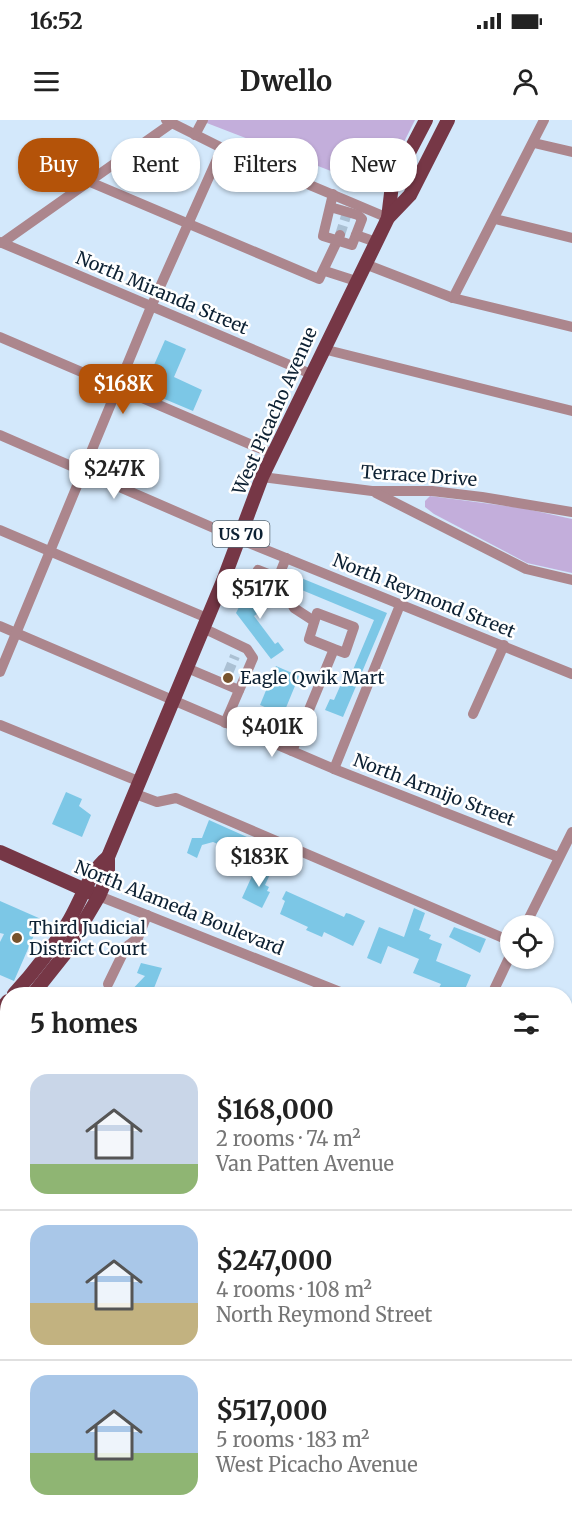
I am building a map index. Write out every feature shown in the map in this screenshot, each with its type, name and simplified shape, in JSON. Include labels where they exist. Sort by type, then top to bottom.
[{"type":"main road","name":"West Picacho Avenue","points":[[388,218],[392,185],[426,120]]},
{"type":"main road","name":"West Picacho Avenue","points":[[39,987],[64,955],[92,894],[95,867],[108,857],[223,581],[262,477],[388,218],[410,195],[448,120]]},
{"type":"main road","name":"North Alameda Boulevard","points":[[0,852],[92,894]]},
{"type":"main road","name":"West Picacho Avenue","points":[[20,987],[92,894]]},
{"type":"street","points":[[195,135],[203,120]]},
{"type":"street","points":[[453,298],[544,120]]},
{"type":"street","points":[[99,175],[169,122],[212,143]]},
{"type":"street","points":[[534,143],[572,152]]},
{"type":"street","points":[[0,672],[152,307],[212,170]]},
{"type":"street","points":[[99,186],[319,279],[325,271],[339,238]]},
{"type":"street","points":[[318,188],[333,194],[348,210],[362,219],[352,245],[339,238],[323,236],[333,194]]},
{"type":"street","points":[[1,242],[75,192]]},
{"type":"street","points":[[330,207],[388,218]]},
{"type":"street","points":[[495,219],[572,238]]},
{"type":"street","points":[[356,235],[376,242]]},
{"type":"street","name":"North Miranda Street","points":[[1,242],[311,374]]},
{"type":"street","points":[[365,264],[453,298],[572,327]]},
{"type":"street","points":[[325,271],[356,281]]},
{"type":"street","points":[[0,337],[119,386],[273,454]]},
{"type":"street","points":[[323,349],[572,411]]},
{"type":"street","name":"North Reymond Street","points":[[0,435],[239,539],[572,674]]},
{"type":"street","name":"Terrace Drive","points":[[262,477],[372,491],[442,492],[529,503],[572,512]]},
{"type":"street","points":[[372,491],[526,569],[572,580]]},
{"type":"street","points":[[0,530],[51,551],[205,623],[247,649],[253,658],[225,723]]},
{"type":"street","points":[[278,578],[286,558]]},
{"type":"street","points":[[223,581],[247,590],[258,570],[278,578],[294,608],[314,621]]},
{"type":"street","points":[[334,769],[400,605]]},
{"type":"street","points":[[317,613],[354,627],[345,653],[334,649],[309,639],[317,613]]},
{"type":"street","name":"North Armijo Street","points":[[0,626],[334,769],[558,857]]},
{"type":"street","points":[[235,656],[240,645]]},
{"type":"street","points":[[473,714],[504,645]]},
{"type":"street","points":[[292,751],[334,649]]},
{"type":"street","points":[[187,668],[225,678],[239,690]]},
{"type":"street","points":[[0,725],[136,787],[158,801],[176,798],[500,937]]},
{"type":"street","points":[[530,915],[572,832]]},
{"type":"street","name":"North Alameda Boulevard","points":[[92,894],[327,987]]},
{"type":"street","points":[[108,984],[126,947],[138,938],[147,915]]},
{"type":"street","points":[[495,987],[504,969]]},
{"type":"shaded area","points":[[199,120],[415,120],[406,138],[330,138],[330,171],[318,166],[318,138],[246,138]]},
{"type":"shaded area","points":[[430,496],[522,508],[572,519],[572,573],[527,563],[434,514],[425,507],[425,501]]},
{"type":"building","points":[[165,340],[186,349],[174,377],[202,390],[193,411],[143,390]]},
{"type":"building","points":[[301,578],[387,613],[343,717],[325,710],[330,699],[334,700],[345,675],[350,677],[374,620],[297,588]]},
{"type":"building","points":[[269,586],[280,597],[254,616],[275,644],[278,642],[284,650],[271,659],[236,613],[240,605],[254,595],[256,598]]},
{"type":"building","points":[[276,666],[299,676],[283,715],[260,705]]},
{"type":"building","points":[[66,792],[82,799],[79,806],[91,815],[82,837],[52,824]]},
{"type":"building","points":[[209,820],[247,837],[241,850],[225,843],[223,846],[213,842],[202,845],[197,858],[187,853],[192,838],[202,838]]},
{"type":"building","points":[[264,863],[273,868],[265,885],[269,887],[267,891],[270,892],[262,908],[242,898],[252,876],[257,878]]},
{"type":"building","points":[[286,891],[344,917],[346,913],[365,921],[353,946],[324,932],[322,937],[306,930],[308,927],[280,914],[285,901],[282,899]]},
{"type":"building","name":"Third Judicial District Court","points":[[0,901],[41,919],[14,981],[0,975],[0,942],[4,934],[0,933]]},
{"type":"building","points":[[414,908],[425,913],[419,930],[431,935],[429,939],[442,944],[436,961],[471,975],[466,987],[440,987],[441,984],[413,973],[419,959],[388,946],[381,964],[367,958],[379,927],[404,937]]},
{"type":"building","points":[[454,927],[486,939],[480,953],[449,937]]},
{"type":"building","points":[[141,963],[162,968],[154,987],[135,987],[145,976],[137,973]]},
{"type":"tunnel","points":[[340,235],[346,216]]},
{"type":"tunnel","points":[[228,673],[235,656]]},
{"type":"place","name":"Eagle Qwik Mart","points":[[228,678]]},
{"type":"place","name":"Third Judicial District Court","points":[[17,938]]}]
